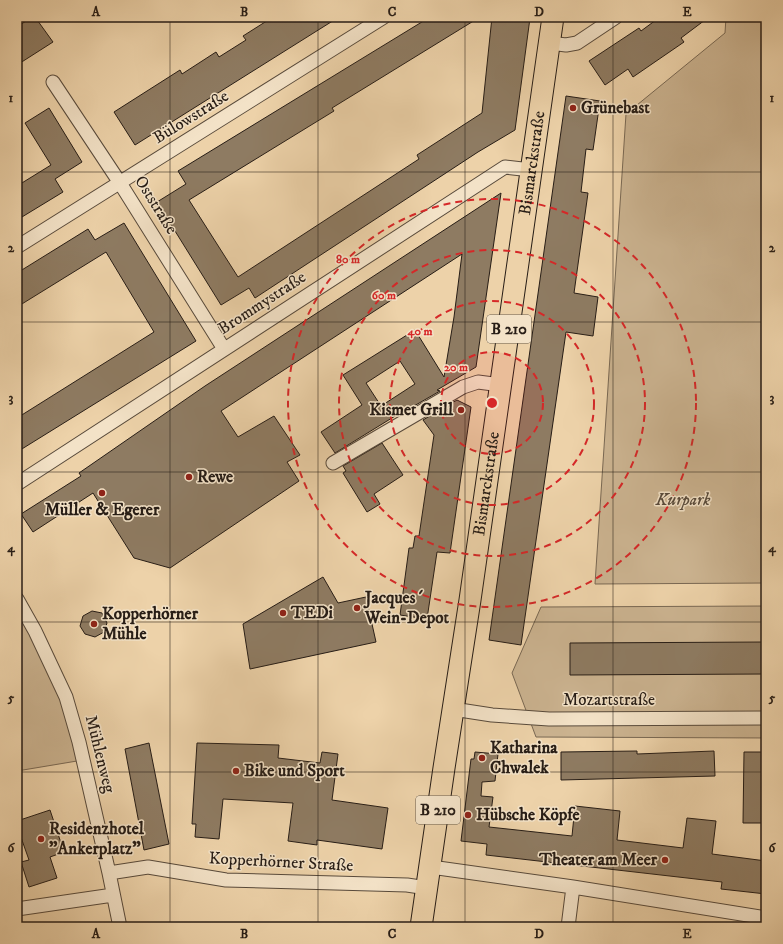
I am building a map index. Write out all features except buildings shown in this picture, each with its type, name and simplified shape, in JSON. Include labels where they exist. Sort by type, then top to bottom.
[{"type":"main road","name":"Bismarckstraße","points":[[421,927],[470,600],[553,17]]},
{"type":"street","name":"Bülowstraße","points":[[17,248],[384,17]]},
{"type":"street","points":[[550,43],[566,45],[577,43],[616,17]]},
{"type":"street","name":"Oststraße","points":[[53,82],[120,183],[224,349]]},
{"type":"street","name":"Brommystraße","points":[[17,484],[505,167],[531,170]]},
{"type":"street","points":[[333,463],[463,387],[478,382],[501,385]]},
{"type":"street","name":"Mühlenweg","points":[[17,599],[35,631],[66,697],[79,742],[120,927]]},
{"type":"street","name":"Mozartstraße","points":[[453,709],[492,715],[549,719],[766,718]]},
{"type":"street","name":"Kopperhörner Straße","points":[[109,873],[148,867],[226,880],[407,885],[427,888]]},
{"type":"street","points":[[431,867],[573,887],[766,918]]},
{"type":"street","points":[[568,927],[573,887]]},
{"type":"street","points":[[17,909],[113,895]]},
{"type":"green space","name":"Kurpark","points":[[726,17],[766,17],[766,583],[595,584],[626,114],[725,33]]},
{"type":"green space","points":[[766,606],[766,738],[536,737],[512,673],[541,607]]},
{"type":"green space","points":[[17,610],[62,698],[77,761],[17,771]]},
{"type":"place","name":"Grünebast","points":[[573,108]]},
{"type":"place","name":"Kismet Grill","points":[[461,410]]},
{"type":"place","name":"Rewe","points":[[189,477]]},
{"type":"place","name":"Müller & Egerer","points":[[102,493]]},
{"type":"place","name":"Jacques´ Wein-Depot","points":[[357,608]]},
{"type":"place","name":"TEDi","points":[[283,613]]},
{"type":"place","name":"Kopperhörner Mühle","points":[[94,624]]},
{"type":"place","name":"Katharina Chwalek","points":[[482,758]]},
{"type":"place","name":"Bike und Sport","points":[[236,771]]},
{"type":"place","name":"Hübsche Köpfe","points":[[468,815]]},
{"type":"place","name":"Residenzhotel \"Ankerplatz\"","points":[[41,839]]},
{"type":"place","name":"Theater am Meer","points":[[665,860]]}]
